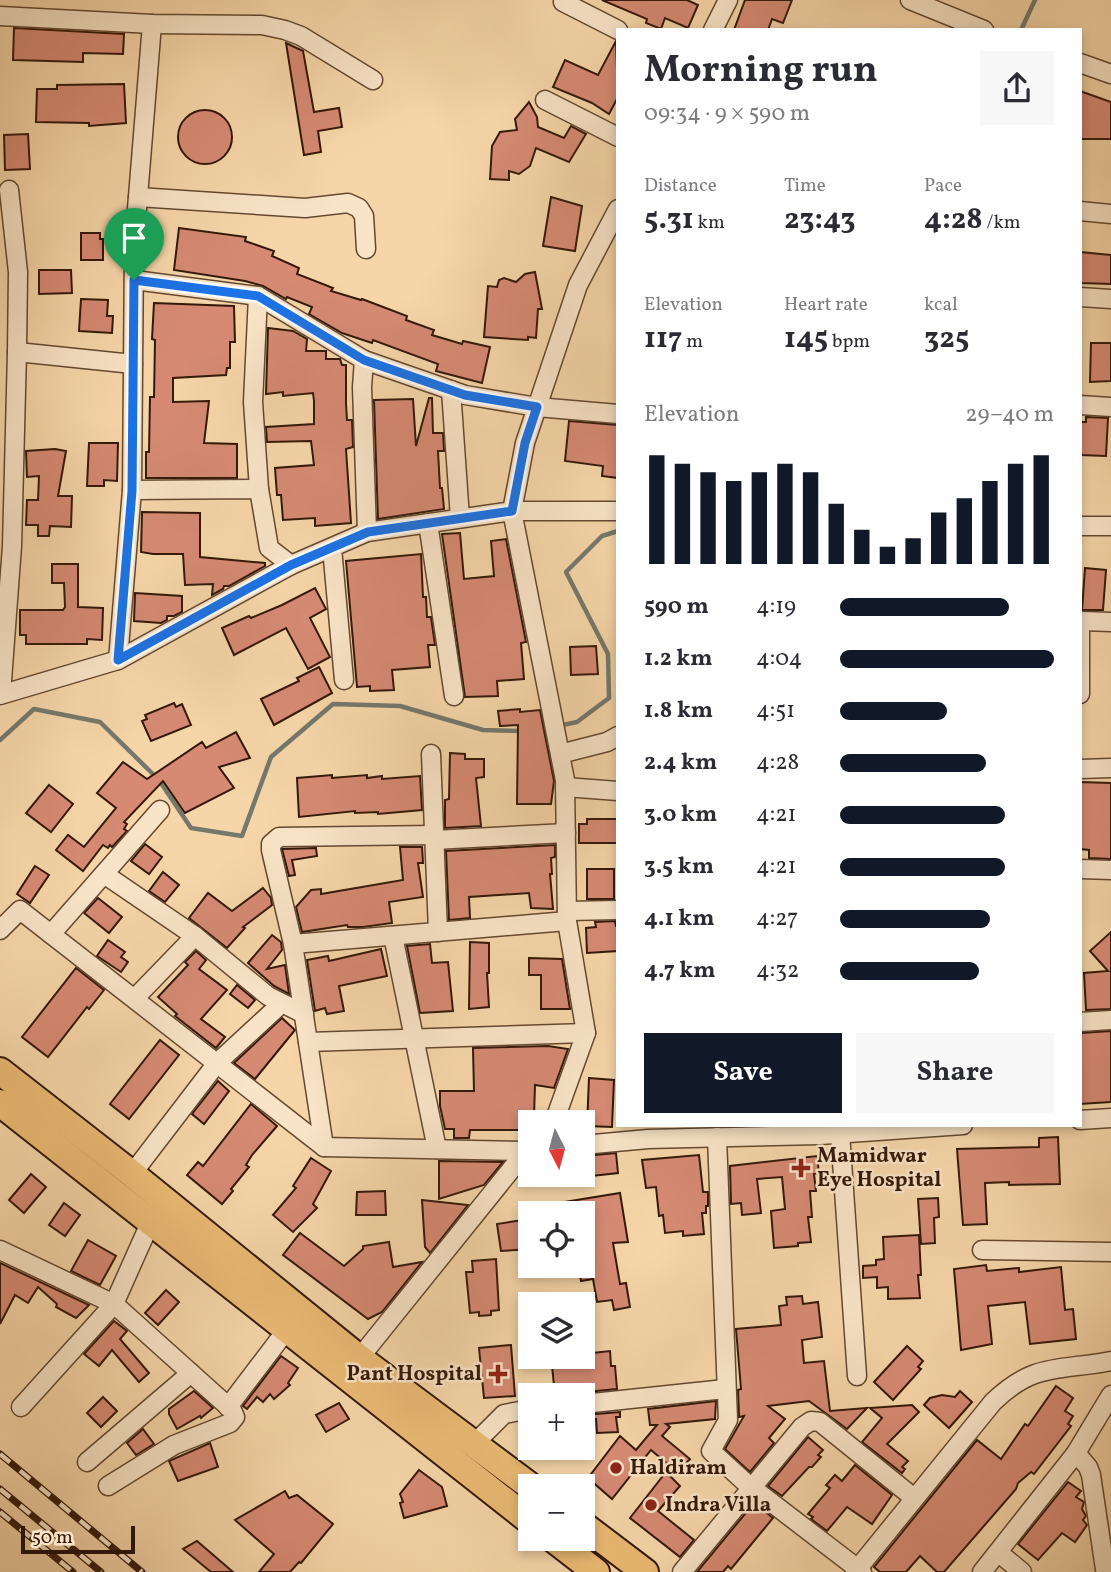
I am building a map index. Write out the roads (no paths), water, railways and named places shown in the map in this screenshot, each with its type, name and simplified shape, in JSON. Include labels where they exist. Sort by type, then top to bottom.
[{"type":"highway","points":[[0,1071],[132,1174],[518,1511]]},
{"type":"highway","points":[[0,1103],[288,1328],[474,1444],[518,1477]]},
{"type":"highway","points":[[595,1534],[645,1572]]},
{"type":"highway","points":[[569,1551],[596,1572]]},
{"type":"street","points":[[714,28],[728,0]]},
{"type":"street","points":[[910,0],[980,28]]},
{"type":"street","points":[[563,2],[616,29]]},
{"type":"street","points":[[0,16],[152,24],[262,26],[301,36],[373,80]]},
{"type":"street","points":[[118,660],[132,491],[134,280],[152,24]]},
{"type":"street","points":[[1082,64],[1111,74]]},
{"type":"street","points":[[545,100],[616,136]]},
{"type":"street","points":[[9,190],[18,272],[17,352],[12,546],[1,695],[118,660],[291,565],[368,532],[512,511],[616,511]]},
{"type":"street","points":[[138,197],[305,208],[348,202],[359,208],[364,216],[366,249]]},
{"type":"street","points":[[1082,211],[1111,214]]},
{"type":"street","points":[[558,1110],[586,1032],[567,916],[565,788],[512,511],[525,443],[578,285],[616,213]]},
{"type":"street","points":[[134,280],[258,296],[364,360],[465,395],[537,407],[616,414]]},
{"type":"street","points":[[258,296],[253,402],[259,489],[269,548],[291,565]]},
{"type":"street","points":[[1082,297],[1111,299]]},
{"type":"street","points":[[17,352],[133,364]]},
{"type":"street","points":[[364,360],[362,387],[368,532]]},
{"type":"street","points":[[451,390],[460,518]]},
{"type":"street","points":[[1082,405],[1111,407]]},
{"type":"street","points":[[132,491],[259,489]]},
{"type":"street","points":[[428,523],[454,696]]},
{"type":"street","points":[[1082,526],[1111,526]]},
{"type":"street","points":[[332,548],[344,680]]},
{"type":"street","points":[[1082,621],[1111,622]]},
{"type":"street","points":[[558,748],[607,742],[616,737]]},
{"type":"street","points":[[431,754],[438,932]]},
{"type":"street","points":[[1082,769],[1111,768]]},
{"type":"street","points":[[565,788],[616,791]]},
{"type":"street","points":[[51,934],[160,810]]},
{"type":"street","points":[[324,1147],[293,943],[271,844],[279,837],[434,838],[566,832]]},
{"type":"street","points":[[1082,869],[1111,870]]},
{"type":"street","points":[[104,874],[195,936],[268,996],[304,1014]]},
{"type":"street","points":[[0,930],[20,910],[324,1147],[518,1151]]},
{"type":"street","points":[[293,943],[438,932],[616,910]]},
{"type":"street","points":[[135,998],[195,936]]},
{"type":"street","points":[[393,936],[438,1149]]},
{"type":"street","points":[[132,1174],[217,1063],[281,1004]]},
{"type":"street","points":[[1082,1022],[1111,1020]]},
{"type":"street","points":[[308,1042],[586,1032]]},
{"type":"street","points":[[1082,1120],[1111,1118]]},
{"type":"street","points":[[595,1143],[677,1132],[717,1137],[919,1127]]},
{"type":"street","points":[[831,1131],[858,1376]]},
{"type":"street","points":[[717,1137],[728,1420],[710,1451],[858,1571],[914,1498],[993,1402],[1008,1388],[1029,1376],[1056,1367],[1111,1360]]},
{"type":"street","points":[[353,1367],[518,1163]]},
{"type":"street","points":[[21,1407],[114,1304],[151,1221]]},
{"type":"street","points":[[0,1250],[114,1304],[228,1407],[235,1417],[230,1423],[174,1445],[108,1486]]},
{"type":"street","points":[[982,1250],[1111,1252]]},
{"type":"street","points":[[228,1407],[288,1328]]},
{"type":"street","points":[[87,1462],[191,1373]]},
{"type":"street","points":[[595,1403],[725,1390]]},
{"type":"street","points":[[982,1572],[1076,1453],[1111,1395]]},
{"type":"street","points":[[474,1444],[504,1414],[518,1411]]},
{"type":"street","points":[[682,1572],[751,1486],[802,1427],[811,1421],[820,1422],[914,1498]]},
{"type":"street","points":[[1076,1453],[1091,1475],[1105,1570]]},
{"type":"street","points":[[999,1552],[1022,1572]]},
{"type":"waterway","points":[[1022,28],[1035,0]]},
{"type":"waterway","points":[[558,726],[577,722],[609,698],[608,654],[566,572],[602,536],[616,532]]},
{"type":"waterway","points":[[0,740],[34,709],[100,722],[159,780],[191,828],[242,836],[271,757],[333,704],[400,706],[483,730],[522,731]]},
{"type":"railway","points":[[0,1454],[142,1572]]},
{"type":"railway","points":[[0,1489],[101,1572]]},
{"type":"railway","points":[[0,1512],[73,1572]]},
{"type":"place","name":"Mamidwar Eye Hospital","points":[[801,1168]]},
{"type":"place","name":"Pant Hospital","points":[[498,1374]]},
{"type":"place","name":"Haldiram","points":[[616,1468]]},
{"type":"place","name":"Indra Villa","points":[[651,1505]]}]
